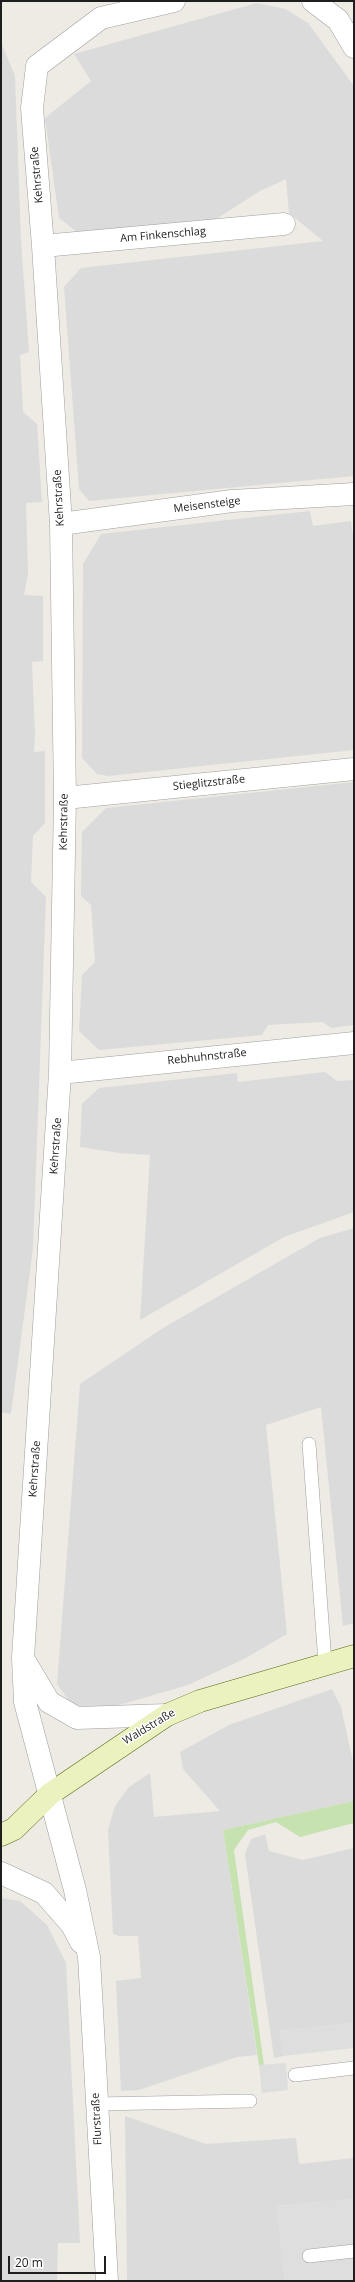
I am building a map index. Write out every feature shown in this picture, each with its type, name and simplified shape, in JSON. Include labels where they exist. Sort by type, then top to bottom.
[{"type":"street","name":"Kehrstraße","points":[[50,1794],[25,1702],[23,1658],[60,1073],[65,798],[61,524],[43,246],[32,108],[37,66],[101,18],[174,1]]},
{"type":"street","points":[[314,1],[338,20],[354,47]]},
{"type":"street","name":"Am Finkenschlag","points":[[43,246],[284,224]]},
{"type":"street","name":"Meisensteige","points":[[61,524],[232,501],[354,494]]},
{"type":"street","name":"Stieglitzstraße","points":[[65,798],[354,769]]},
{"type":"street","name":"Rebhuhnstraße","points":[[60,1073],[354,1043]]},
{"type":"street","name":"Waldstraße","points":[[7,1832],[50,1794],[167,1715],[200,1701],[325,1663],[354,1656]]},
{"type":"street","points":[[23,1658],[49,1702],[77,1718],[167,1715]]},
{"type":"street","name":"Flurstraße","points":[[50,1794],[75,1890],[88,1957],[107,2281]]},
{"type":"street","name":"Flurstraße","points":[[1,1873],[44,1893],[72,1925],[88,1957]]},
{"type":"lane","points":[[309,1444],[325,1663]]},
{"type":"lane","points":[[295,2075],[354,2068]]},
{"type":"lane","points":[[96,2104],[250,2101]]},
{"type":"lane","points":[[309,2256],[354,2250]]},
{"type":"shaded area","points":[[257,3],[285,9],[308,23],[354,86],[354,476],[89,501],[79,489],[64,287],[81,268],[323,241],[289,213],[286,179],[260,191],[213,221],[77,232],[59,218],[45,118],[91,81],[74,54]]},
{"type":"shaded area","points":[[1,42],[15,76],[21,241],[29,352],[20,355],[23,412],[37,424],[42,502],[26,503],[28,574],[24,595],[43,596],[43,661],[32,662],[35,734],[34,752],[45,751],[45,823],[33,836],[31,882],[46,897],[33,1249],[11,1414],[1,1412]]},
{"type":"shaded area","points":[[310,511],[313,526],[351,521],[354,544],[354,750],[108,776],[97,774],[82,758],[83,564],[101,534]]},
{"type":"shaded area","points":[[354,782],[354,1025],[331,1028],[323,1022],[268,1025],[262,1035],[99,1050],[79,1031],[82,975],[95,962],[91,905],[81,896],[82,832],[106,808]]},
{"type":"shaded area","points":[[325,1072],[337,1081],[354,1080],[354,1212],[284,1237],[140,1320],[150,1155],[119,1153],[80,1147],[82,1104],[99,1088],[237,1073],[238,1082]]},
{"type":"shaded area","points":[[354,1228],[354,1623],[343,1626],[321,1407],[266,1425],[287,1634],[244,1659],[188,1685],[109,1708],[72,1705],[57,1684],[80,1384],[163,1328],[320,1238]]},
{"type":"shaded area","points":[[332,1689],[341,1707],[354,1766],[354,1801],[223,1830],[257,2055],[237,2057],[139,2090],[121,2091],[116,1981],[141,1978],[138,1936],[119,1936],[113,1934],[108,1830],[115,1806],[129,1787],[150,1773],[154,1817],[220,1811],[183,1769],[180,1752],[229,1725]]},
{"type":"shaded area","points":[[265,1834],[269,1851],[303,1860],[354,1848],[354,2023],[280,2031],[283,2056],[274,2058],[245,1854],[251,1839]]},
{"type":"shaded area","points":[[1,1898],[20,1901],[47,1925],[66,1963],[80,2243],[58,2243],[57,2281],[1,2281]]},
{"type":"shaded area","points":[[354,2023],[354,2048],[283,2056],[280,2031]]},
{"type":"shaded area","points":[[286,2063],[288,2090],[262,2093],[259,2065]]},
{"type":"shaded area","points":[[125,2116],[206,2144],[296,2138],[299,2164],[354,2158],[354,2199],[277,2206],[285,2281],[127,2281]]},
{"type":"shaded area","points":[[354,2199],[354,2281],[285,2281],[277,2206]]},
{"type":"green space","points":[[354,1801],[354,1823],[300,1837],[276,1822],[248,1830],[234,1850],[264,2065],[259,2065],[223,1830]]}]
